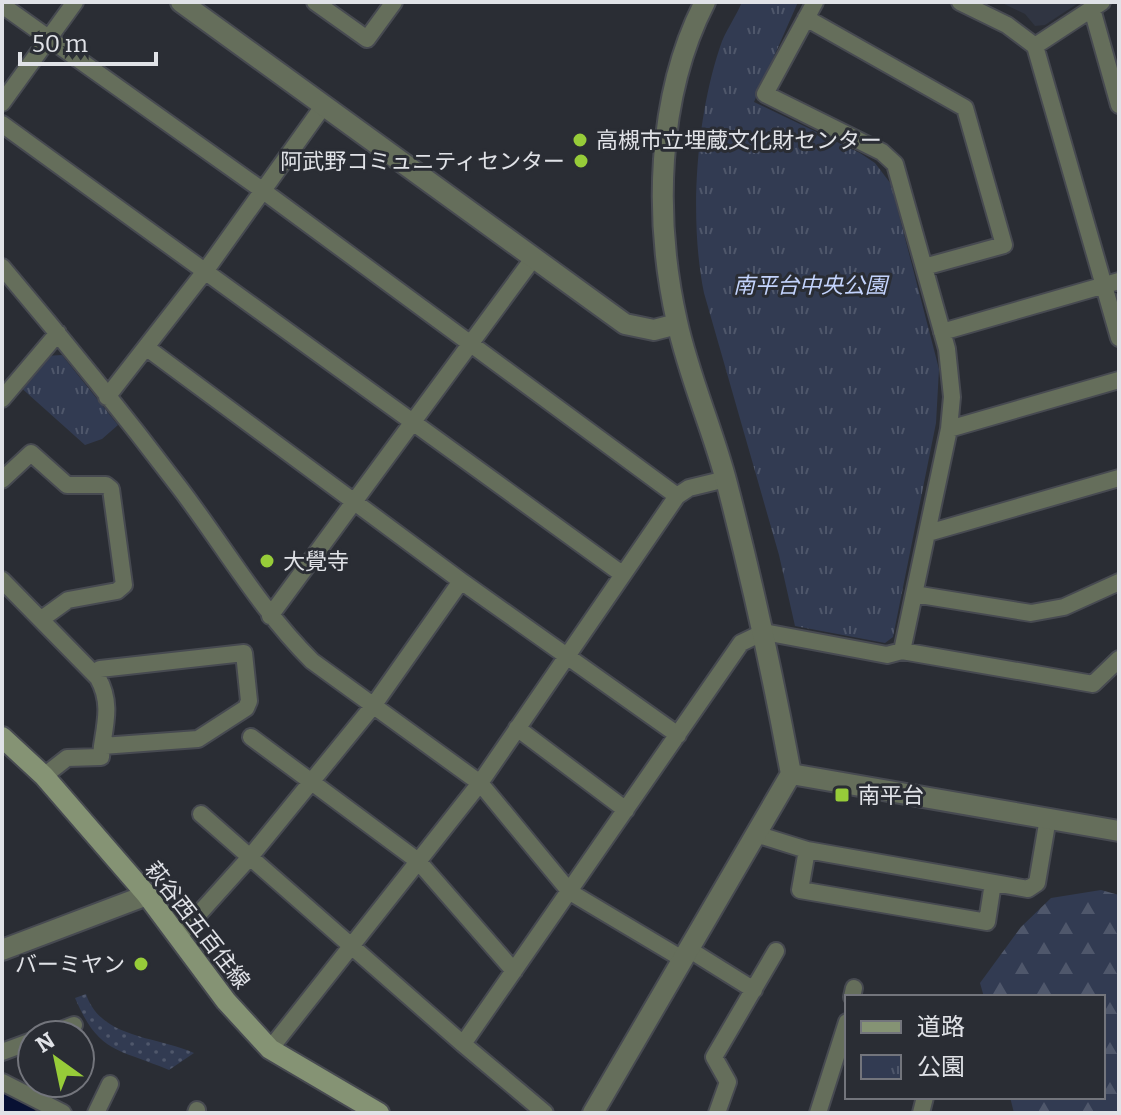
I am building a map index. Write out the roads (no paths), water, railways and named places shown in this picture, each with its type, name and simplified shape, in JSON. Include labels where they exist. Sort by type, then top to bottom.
[{"type":"main road","name":"萩谷西五百住線","points":[[2,737],[44,776],[147,895],[226,1001],[270,1049],[379,1113]]},
{"type":"street","points":[[2,103],[75,2]]},
{"type":"street","points":[[181,2],[532,260],[625,324],[654,330],[677,324]]},
{"type":"street","points":[[315,2],[367,39],[394,2]]},
{"type":"street","points":[[593,1113],[759,835],[791,774],[764,632],[726,479],[677,324],[666,262],[663,168],[678,76],[705,2]]},
{"type":"street","points":[[815,2],[765,94],[882,152],[895,164],[942,332],[952,381],[949,429],[902,651]]},
{"type":"street","points":[[960,2],[1007,25],[1035,46],[1112,283],[1119,338]]},
{"type":"street","points":[[2,5],[262,190],[677,496]]},
{"type":"street","points":[[1035,46],[1097,6],[1119,105]]},
{"type":"street","points":[[806,18],[965,108],[1004,245],[924,267]]},
{"type":"street","points":[[107,397],[206,270],[324,105]]},
{"type":"street","points":[[2,124],[622,574]]},
{"type":"street","points":[[270,616],[532,260]]},
{"type":"street","points":[[2,267],[180,488],[270,616],[312,661],[480,783],[570,892],[754,990]]},
{"type":"street","points":[[942,332],[1112,283]]},
{"type":"street","points":[[2,399],[58,333]]},
{"type":"street","points":[[147,348],[353,503],[678,735]]},
{"type":"street","points":[[949,429],[1119,380]]},
{"type":"street","points":[[2,480],[31,453],[67,485],[106,485],[111,489],[124,585],[117,591],[68,600],[43,618]]},
{"type":"street","points":[[928,533],[1119,478]]},
{"type":"street","points":[[270,1049],[480,783],[677,496],[689,488],[726,479]]},
{"type":"street","points":[[2,580],[43,618],[94,673],[106,692],[108,711],[101,757],[67,758],[44,776]]},
{"type":"street","points":[[179,936],[250,857],[373,706],[461,581]]},
{"type":"street","points":[[914,594],[1031,613],[1064,607],[1119,582]]},
{"type":"street","points":[[463,1044],[741,643],[764,632],[887,655],[902,651],[1093,684],[1119,659]]},
{"type":"street","points":[[94,673],[244,653],[249,701],[246,708],[211,733],[198,739],[102,746]]},
{"type":"street","points":[[517,728],[626,810]]},
{"type":"street","points":[[251,737],[418,861],[514,971]]},
{"type":"street","points":[[791,774],[1119,831]]},
{"type":"street","points":[[201,814],[545,1113]]},
{"type":"street","points":[[759,835],[807,850],[1028,889],[1037,883],[1048,818]]},
{"type":"street","points":[[807,850],[800,890],[987,922],[993,883]]},
{"type":"street","points":[[2,950],[147,895]]},
{"type":"street","points":[[717,1113],[728,1082],[714,1057],[776,951]]},
{"type":"street","points":[[818,1113],[845,1027]]},
{"type":"street","points":[[2,1082],[63,1113]]},
{"type":"street","points":[[96,1113],[110,1084]]},
{"type":"waterway","points":[[2,1105],[19,1113]]},
{"type":"place","name":"高槻市立埋蔵文化財センター","points":[[580,140]]},
{"type":"place","name":"阿武野コミュニティセンター","points":[[581,161]]},
{"type":"place","name":"大覺寺","points":[[267,561]]},
{"type":"place","name":"南平台","points":[[842,795]]},
{"type":"place","name":"バーミヤン","points":[[141,964]]},
{"type":"park label","name":"南平台中央公園","points":[[810,285]]}]
